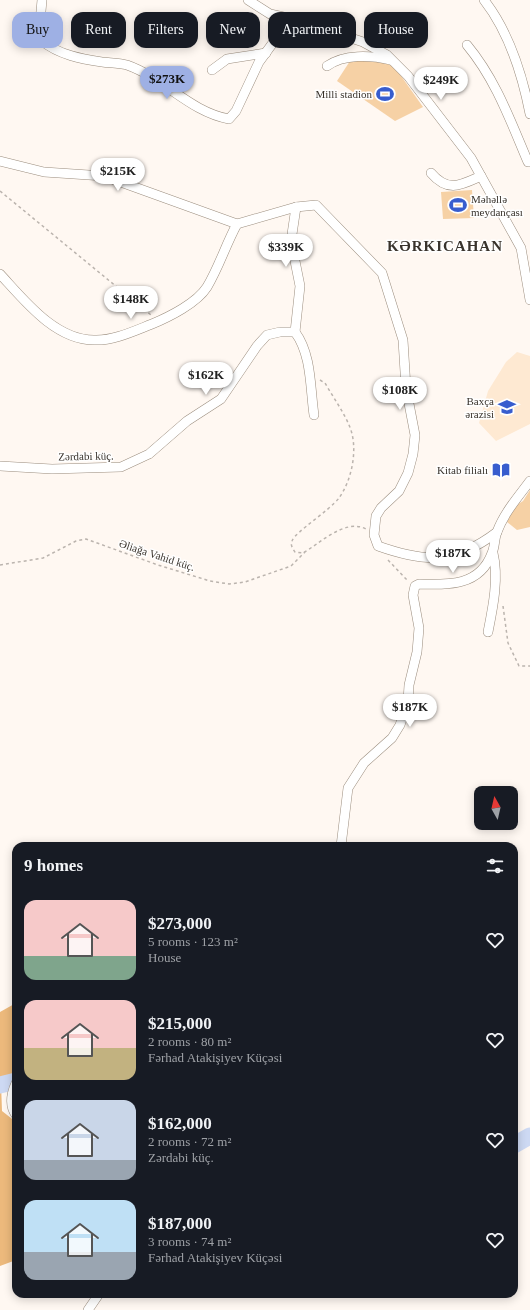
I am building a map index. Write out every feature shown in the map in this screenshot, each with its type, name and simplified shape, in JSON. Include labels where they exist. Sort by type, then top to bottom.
[{"type":"street","points":[[42,0],[40,22],[42,41],[55,51],[96,61],[124,64],[159,80],[199,108],[220,117],[229,118],[236,111],[259,62],[270,48]]},
{"type":"street","points":[[248,0],[268,13]]},
{"type":"street","points":[[484,0],[497,17],[511,45],[530,114]]},
{"type":"street","points":[[356,39],[364,42],[387,55],[408,76],[467,152],[522,248],[530,300]]},
{"type":"street","points":[[467,45],[488,74],[497,90],[528,162],[530,162]]},
{"type":"street","points":[[212,70],[227,59],[266,53]]},
{"type":"street","points":[[327,66],[334,61],[348,58],[365,57],[392,60]]},
{"type":"street","points":[[0,161],[44,172],[104,176],[237,224],[296,207],[316,205],[382,273],[403,340],[406,388],[415,435],[414,454],[408,473],[399,491],[381,508],[376,516],[374,535],[378,546],[427,559],[443,558],[464,552],[484,542],[497,532]]},
{"type":"street","points":[[431,173],[438,180],[449,185],[457,186],[481,176]]},
{"type":"street","points":[[296,207],[291,241],[300,286],[295,332],[304,350],[309,372],[314,415]]},
{"type":"street","points":[[0,274],[53,326],[74,337],[94,340],[112,338],[159,321],[189,304],[206,288],[237,224]]},
{"type":"street","name":"Zərdabi küç.","points":[[0,466],[52,469],[121,468],[149,454],[187,422],[221,399],[257,346],[267,335],[280,332],[295,332]]},
{"type":"street","points":[[341,842],[348,788],[355,775],[364,764],[392,738],[400,725],[408,701],[409,685],[417,652],[419,628],[413,595],[415,586],[419,584],[457,584],[476,576],[485,567],[493,553],[497,532],[511,506],[530,481]]},
{"type":"street","points":[[488,632],[494,595],[495,563],[493,553]]},
{"type":"street","points":[[12,1097],[12,1110]]},
{"type":"street","points":[[88,1310],[96,1298]]},
{"type":"path","points":[[0,190],[130,299],[159,321]]},
{"type":"path","points":[[305,552],[295,552],[292,548],[292,541],[307,526],[330,509],[339,498],[350,474],[353,447],[350,426],[343,413],[325,383],[309,372]]},
{"type":"path","name":"Əliağa Vahid küç.","points":[[0,565],[43,558],[76,541],[86,539],[158,565],[210,581],[228,584],[245,582],[291,566],[305,552],[332,533],[350,527],[362,527],[374,535]]},
{"type":"path","points":[[378,546],[390,563],[406,577],[413,595]]},
{"type":"path","points":[[501,601],[508,643],[519,666],[530,666]]},
{"type":"shaded area","name":"Milli stadion","points":[[370,59],[392,63],[423,107],[395,121],[337,81],[350,61]]},
{"type":"shaded area","name":"Məhəllə meydançası","points":[[472,190],[474,218],[443,219],[441,192]]},
{"type":"shaded area","name":"Baxça ərazisi","points":[[517,352],[530,356],[530,424],[496,441],[479,423],[488,391],[506,362]]},
{"type":"shaded area","points":[[530,490],[530,527],[517,530],[507,522],[515,506],[523,501]]},
{"type":"shaded area","points":[[12,1005],[12,1074],[1,1083],[2,1111],[12,1119],[12,1262],[0,1266],[0,1012]]},
{"type":"waterway","points":[[0,1085],[12,1082]]},
{"type":"waterway","points":[[518,1143],[530,1136]]},
{"type":"place","name":"Milli stadion","points":[[385,94]]},
{"type":"place","name":"Məhəllə meydançası","points":[[458,205]]},
{"type":"place","name":"Baxça ərazisi","points":[[507,407]]},
{"type":"place","name":"Kitab filialı","points":[[501,470]]},
{"type":"district","name":"KƏRKICAHAN","points":[[445,246]]}]
